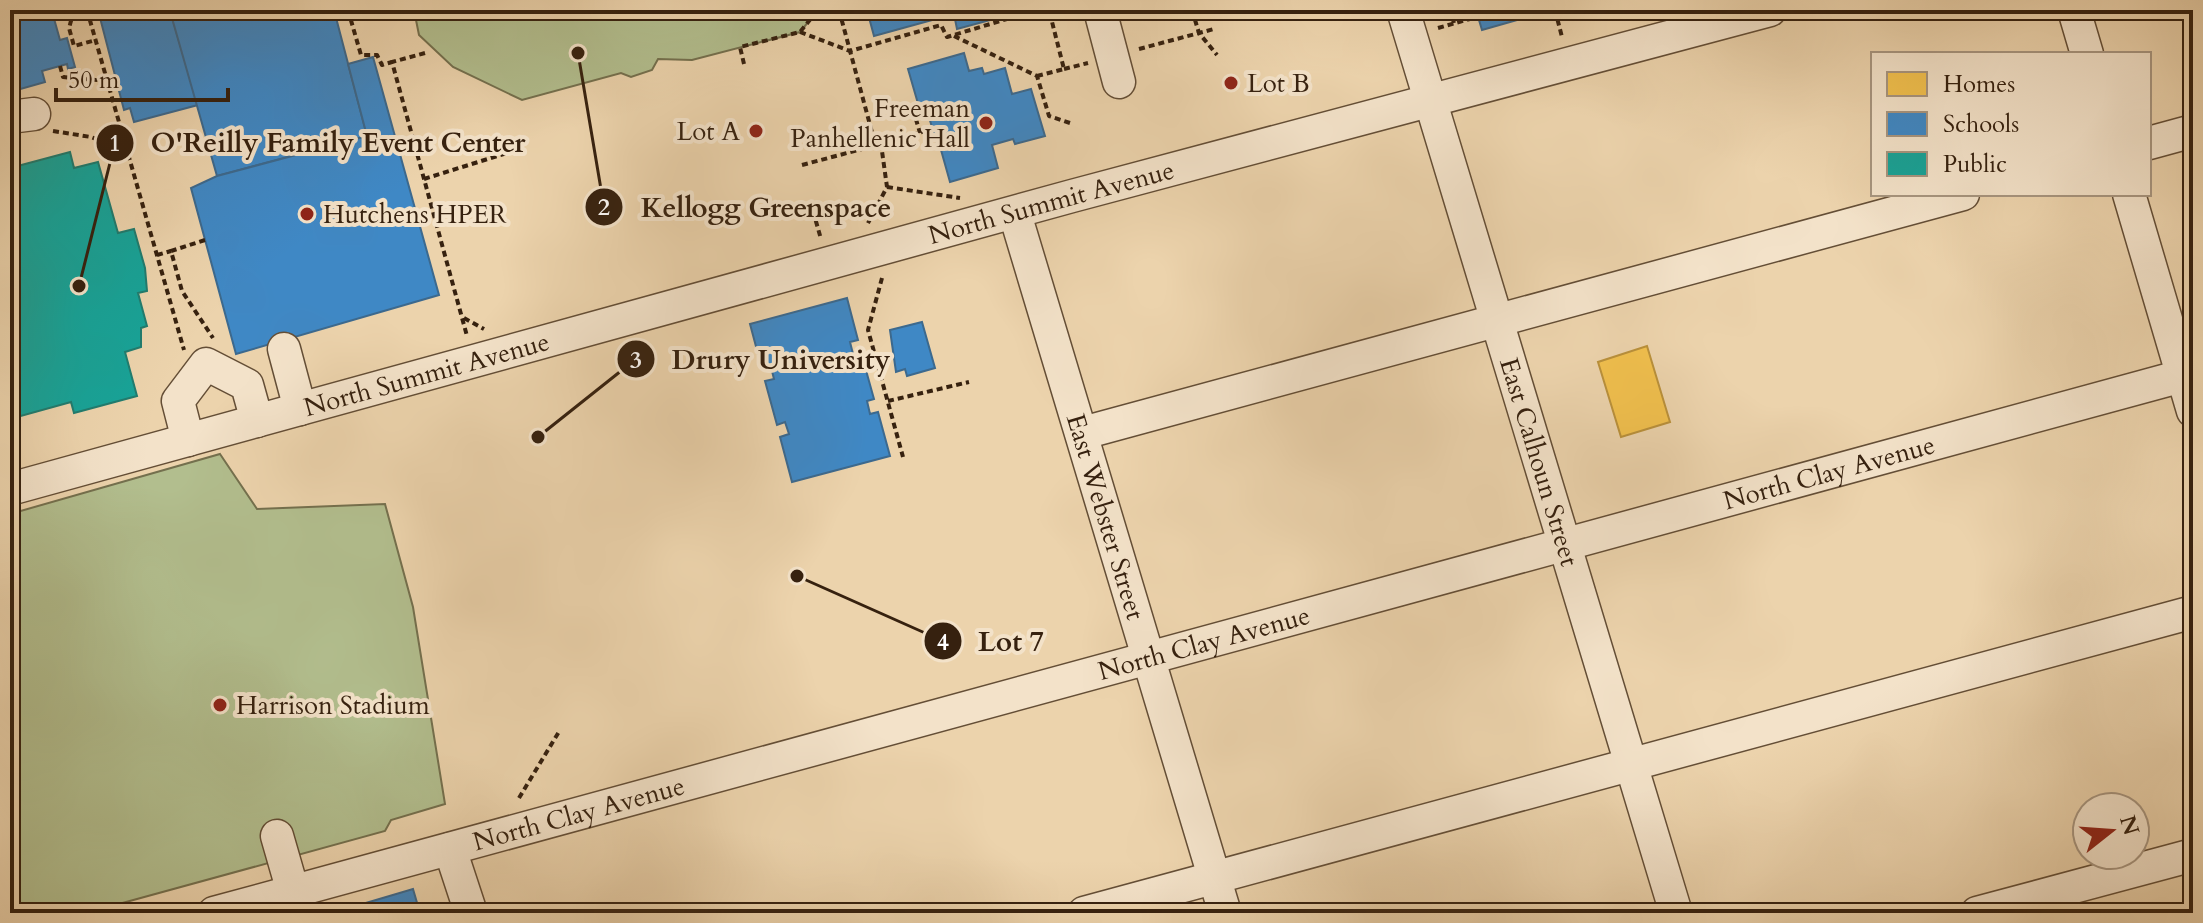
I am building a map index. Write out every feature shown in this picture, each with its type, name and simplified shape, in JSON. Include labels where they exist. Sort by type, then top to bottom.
[{"type":"street","points":[[1100,10],[1119,82]]},
{"type":"street","name":"East Calhoun Street","points":[[1403,10],[1676,913]]},
{"type":"street","name":"North Summit Avenue","points":[[10,489],[1770,10]]},
{"type":"street","points":[[2074,10],[2086,52]]},
{"type":"street","points":[[2151,142],[2193,131]]},
{"type":"street","points":[[1083,433],[1498,323],[1956,196]]},
{"type":"street","points":[[2130,196],[2188,374],[2193,411]]},
{"type":"street","name":"East Webster Street","points":[[1015,214],[1225,913]]},
{"type":"street","points":[[284,349],[300,409]]},
{"type":"street","points":[[188,440],[178,401],[206,364],[247,385],[257,421]]},
{"type":"street","name":"North Clay Avenue","points":[[214,913],[296,902],[450,849],[2188,374]]},
{"type":"street","points":[[1084,913],[2193,612]]},
{"type":"street","points":[[277,836],[296,902]]},
{"type":"street","points":[[450,849],[471,913]]},
{"type":"street","points":[[1977,913],[2193,855]]},
{"type":"path","points":[[74,10],[69,28],[72,47],[96,40]]},
{"type":"path","points":[[87,10],[193,382]]},
{"type":"path","points":[[348,10],[361,55],[377,55],[382,65],[425,53]]},
{"type":"path","points":[[800,32],[818,10]]},
{"type":"path","points":[[839,10],[873,136],[879,133],[887,187],[866,223],[869,232]]},
{"type":"path","points":[[744,64],[740,47],[800,32],[850,51],[941,25],[947,37],[1037,10]]},
{"type":"path","points":[[952,35],[1037,76],[1064,69],[1049,10]]},
{"type":"path","points":[[1192,10],[1199,33],[1217,55]]},
{"type":"path","points":[[1450,10],[1454,23]]},
{"type":"path","points":[[1562,37],[1555,11],[1565,10]]},
{"type":"path","points":[[1431,30],[1477,17]]},
{"type":"path","points":[[1199,33],[1214,29]]},
{"type":"path","points":[[392,62],[466,331]]},
{"type":"path","points":[[60,66],[63,77],[107,81]]},
{"type":"path","points":[[1037,76],[1049,116],[1073,124]]},
{"type":"path","points":[[913,109],[920,133]]},
{"type":"path","points":[[22,115],[51,130],[91,137],[127,150]]},
{"type":"path","points":[[802,165],[932,129]]},
{"type":"path","points":[[424,179],[510,152]]},
{"type":"path","points":[[887,187],[963,199]]},
{"type":"path","points":[[813,211],[823,244]]},
{"type":"path","points":[[157,255],[205,240]]},
{"type":"path","points":[[171,251],[189,306],[217,342]]},
{"type":"path","points":[[882,278],[868,330],[903,457]]},
{"type":"path","points":[[461,316],[495,335]]},
{"type":"path","points":[[888,401],[969,382]]},
{"type":"path","points":[[519,798],[560,730]]},
{"type":"green space","points":[[414,10],[818,10],[800,32],[692,60],[658,59],[652,70],[631,77],[621,73],[522,100],[453,67],[419,35]]},
{"type":"green space","name":"Harrison Stadium","points":[[220,454],[257,509],[385,504],[413,607],[445,804],[391,820],[385,831],[86,913],[10,913],[10,514]]},
{"type":"building: Homes","points":[[1647,346],[1670,422],[1621,437],[1598,362]]},
{"type":"building: Schools","points":[[33,10],[48,10],[53,15],[60,40],[67,38],[75,67],[68,69],[67,64],[42,71],[45,82],[10,92],[10,17],[28,12],[30,16],[34,15]]},
{"type":"building: Schools","points":[[98,10],[174,10],[170,11],[198,105],[134,122],[130,108],[124,110]]},
{"type":"building: Schools","points":[[334,10],[367,136],[217,176],[170,11]]},
{"type":"building: Schools","points":[[867,10],[1027,10],[957,29],[954,14],[874,36]]},
{"type":"building: Schools","points":[[1476,10],[1522,10],[1524,18],[1482,30]]},
{"type":"building: Schools","name":"Freeman Panhellenic Hall","points":[[964,53],[969,71],[982,68],[984,74],[1005,68],[1012,94],[1031,89],[1045,136],[1015,144],[1013,139],[992,145],[998,168],[950,182],[941,150],[947,148],[944,139],[936,141],[929,117],[938,115],[934,103],[919,107],[908,69]]},
{"type":"building: Schools","name":"Hutchens HPER","points":[[373,57],[439,295],[236,354],[191,188],[217,176],[367,136],[348,64]]},
{"type":"building: Schools","points":[[847,298],[858,340],[850,342],[854,358],[862,356],[874,399],[867,401],[870,414],[878,412],[890,456],[792,482],[780,437],[789,434],[785,422],[777,425],[765,381],[774,379],[771,367],[762,369],[750,324]]},
{"type":"building: Schools","points":[[922,322],[935,368],[907,376],[905,369],[896,372],[890,330]]},
{"type":"building: Schools","points":[[413,889],[420,913],[332,913]]},
{"type":"building: Public","points":[[70,152],[74,168],[98,162],[118,233],[134,229],[145,268],[147,291],[138,293],[147,326],[141,328],[141,347],[125,352],[137,396],[74,413],[71,402],[10,419],[10,168]]},
{"type":"place","name":"Kellogg Greenspace","points":[[578,53]]},
{"type":"place","name":"Lot B","points":[[1231,83]]},
{"type":"place","name":"Freeman Panhellenic Hall","points":[[986,123]]},
{"type":"place","name":"Lot A","points":[[756,131]]},
{"type":"place","name":"Hutchens HPER","points":[[307,214]]},
{"type":"place","name":"O'Reilly Family Event Center","points":[[79,286]]},
{"type":"place","name":"Drury University","points":[[538,437]]},
{"type":"place","name":"Lot 7","points":[[797,576]]},
{"type":"place","name":"Harrison Stadium","points":[[220,705]]}]
